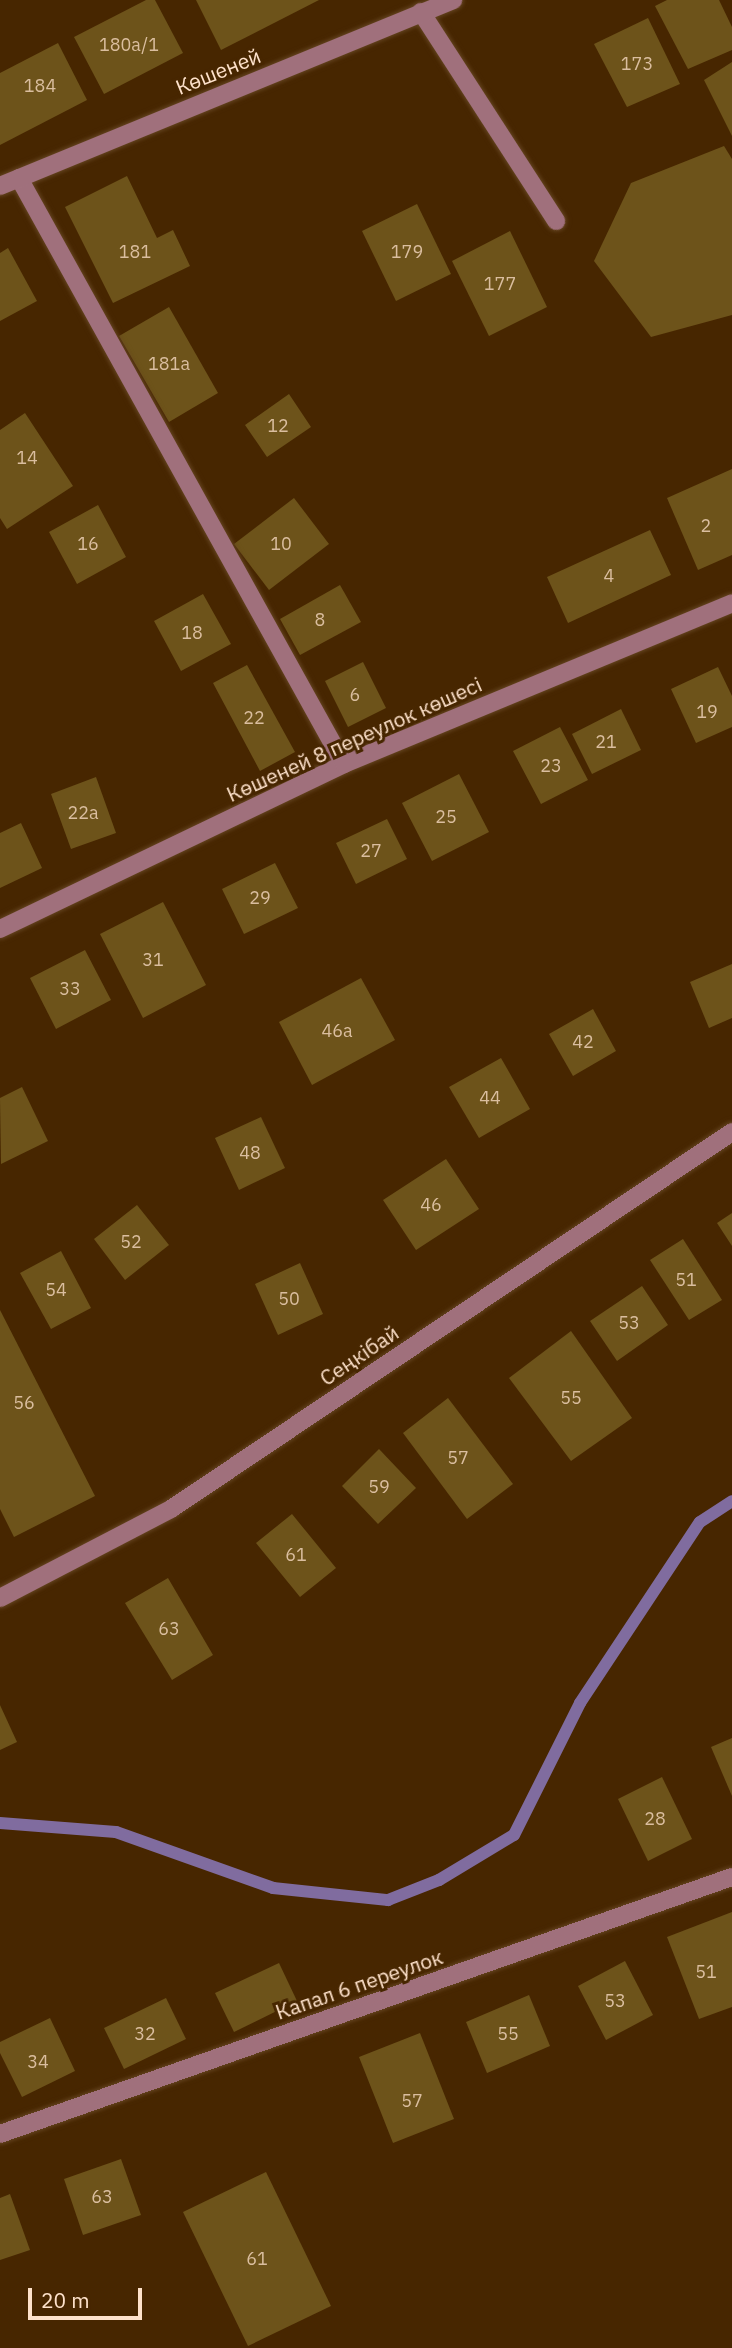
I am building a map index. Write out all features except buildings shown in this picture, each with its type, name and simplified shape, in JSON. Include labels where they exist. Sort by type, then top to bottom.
[{"type":"street","name":"Көшеней","points":[[0,186],[453,0]]},
{"type":"street","points":[[421,12],[556,221]]},
{"type":"street","points":[[19,178],[344,764]]},
{"type":"street","name":"Көшеней 8 переулок көшесі","points":[[0,929],[344,764],[732,603]]},
{"type":"street","name":"Сеңкібай","points":[[0,1598],[171,1509],[732,1132]]},
{"type":"street","name":"Капал 6 переулок","points":[[0,2134],[732,1877]]},
{"type":"waterway","points":[[0,1823],[116,1832],[273,1888],[388,1900],[439,1880],[514,1835],[580,1703],[700,1522],[732,1501]]}]
